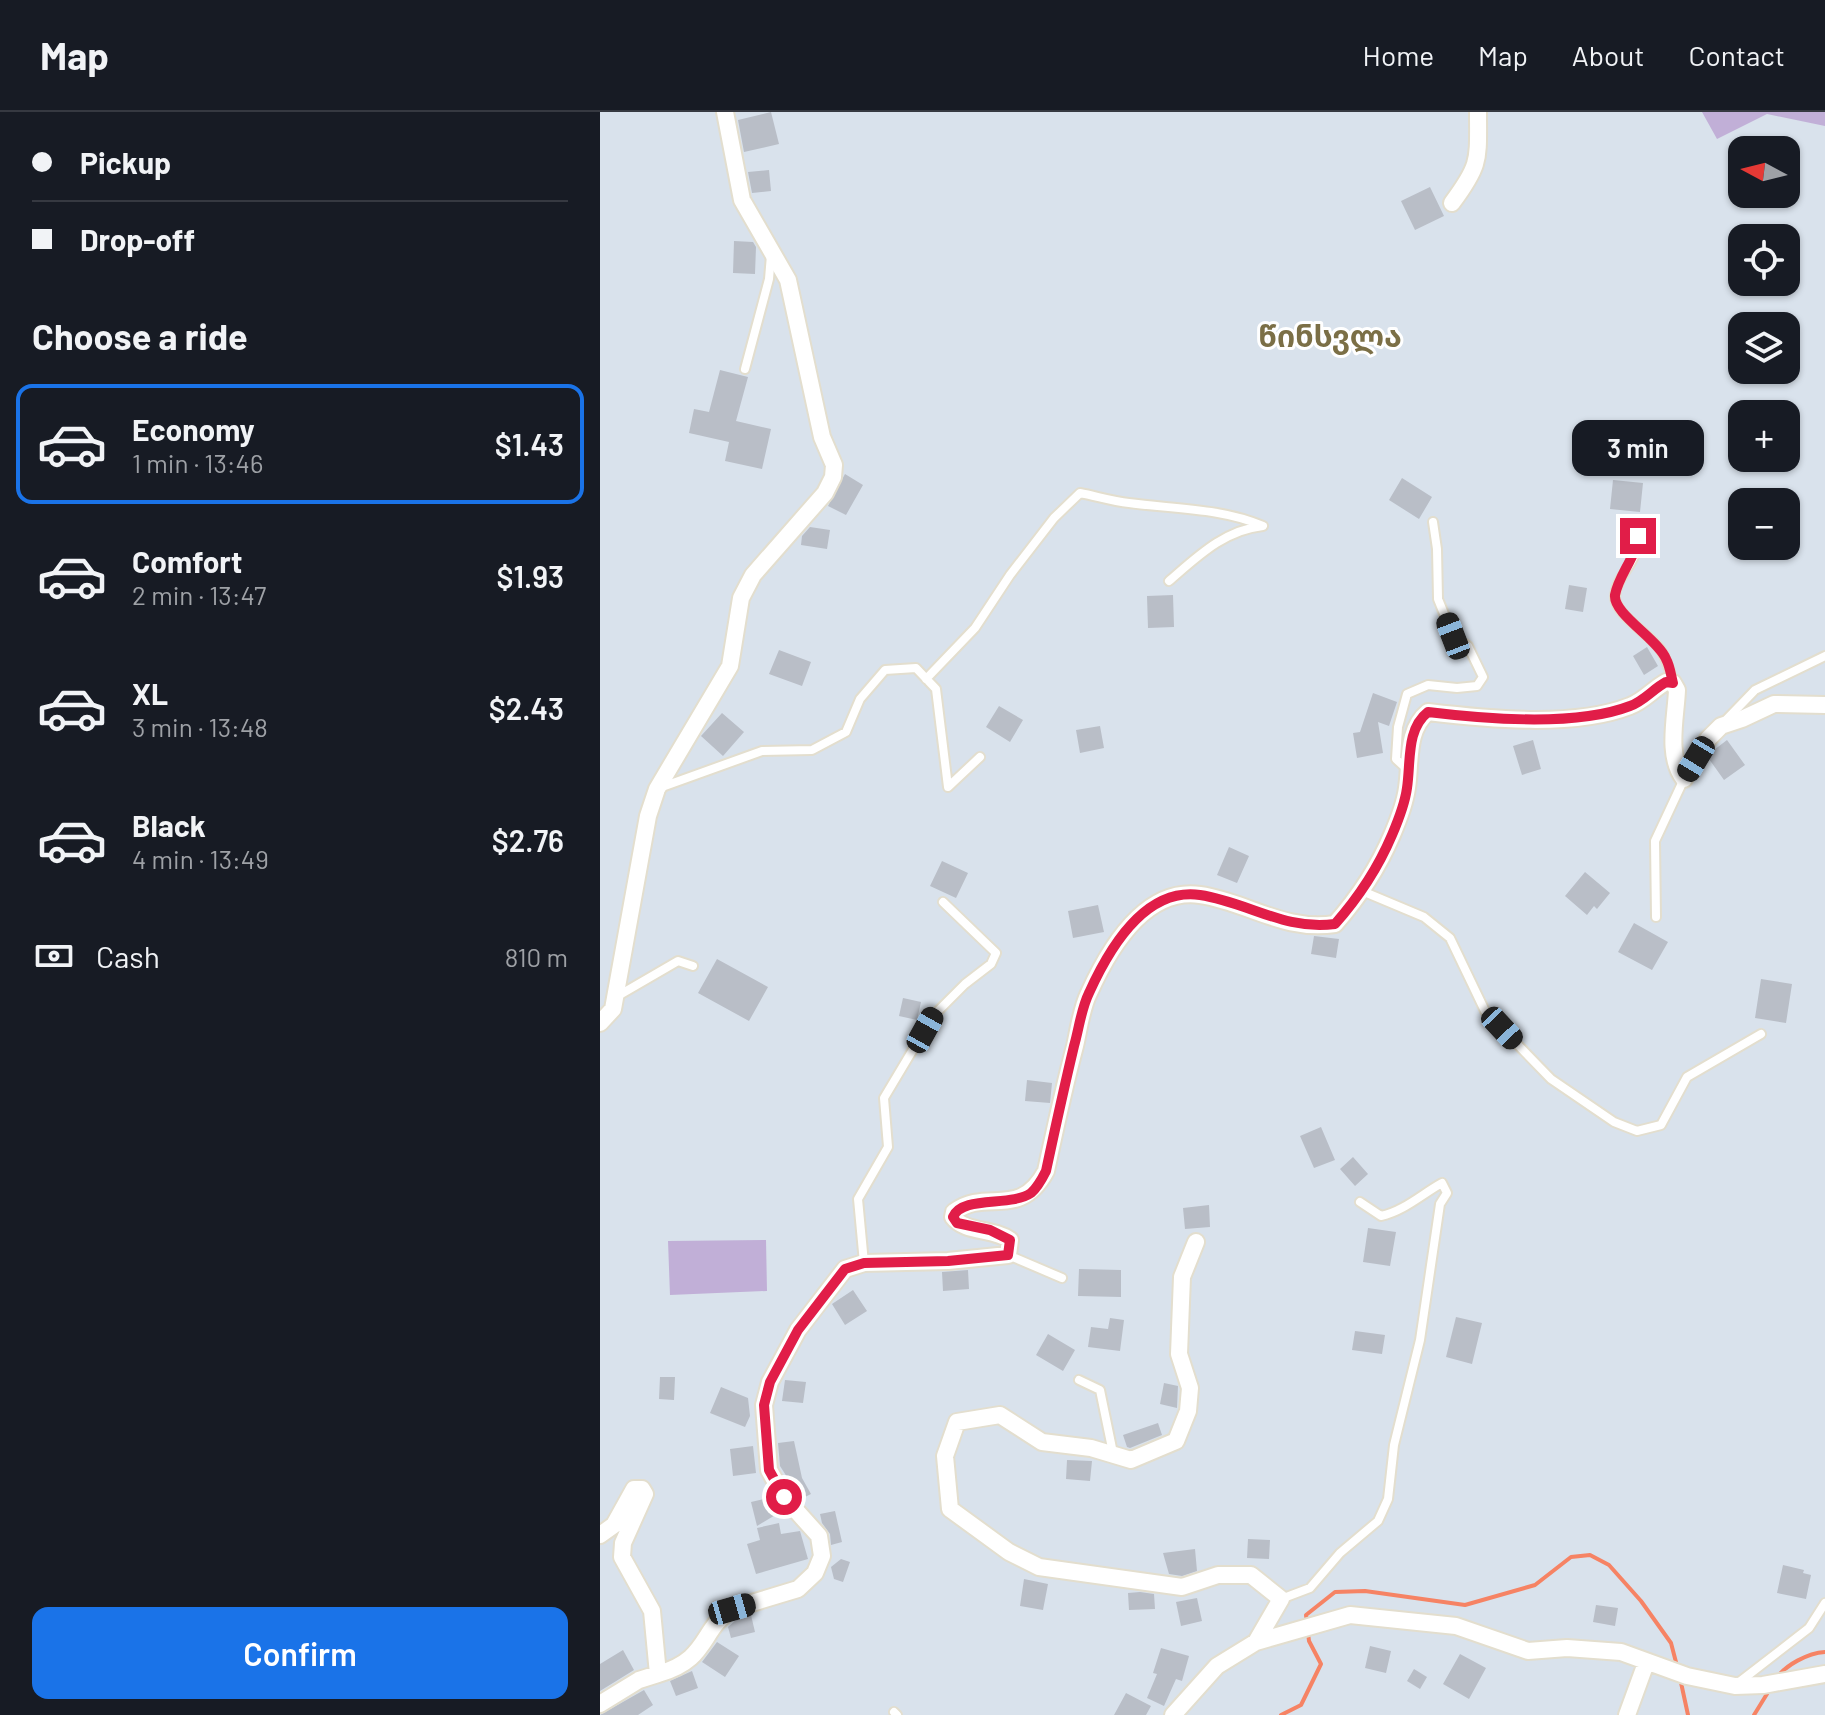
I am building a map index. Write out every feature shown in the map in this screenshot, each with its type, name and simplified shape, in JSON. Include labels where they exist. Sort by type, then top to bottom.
[{"type":"street","points":[[600,1023],[613,1009],[648,816],[657,789],[730,666],[741,598],[753,575],[825,493],[833,477],[834,465],[822,437],[788,280],[742,200],[725,112]]},
{"type":"street","points":[[1452,203],[1474,174],[1478,156],[1478,112]]},
{"type":"street","points":[[600,1704],[639,1680],[684,1664],[703,1646],[723,1615],[732,1609],[798,1589],[815,1573],[822,1556],[819,1536],[784,1497],[769,1470],[764,1405],[770,1382],[798,1330],[845,1269],[864,1263],[948,1261],[1008,1255],[1010,1240],[990,1230],[957,1223],[954,1212],[961,1207],[1029,1195],[1038,1186],[1046,1171],[1087,996],[1119,936],[1154,906],[1183,894],[1201,895],[1296,925],[1316,927],[1335,924],[1362,891],[1392,836],[1407,791],[1411,747],[1418,720],[1428,712],[1545,720],[1630,706],[1666,682],[1673,683],[1677,690],[1674,753],[1677,770],[1684,779],[1708,739],[1721,726],[1774,704],[1825,705]]},
{"type":"street","points":[[1196,1242],[1182,1277],[1179,1354],[1190,1388],[1188,1411],[1176,1441],[1131,1460],[1091,1448],[1042,1442],[1000,1415],[957,1422],[945,1456],[950,1509],[1009,1552],[1039,1567],[1182,1587],[1218,1575],[1251,1575],[1281,1599],[1256,1642]]},
{"type":"street","points":[[600,1535],[614,1525],[634,1489],[642,1489],[645,1494],[623,1543],[622,1557],[652,1611],[658,1674]]},
{"type":"street","points":[[1173,1715],[1217,1666],[1256,1642],[1350,1615],[1456,1626],[1528,1651],[1567,1648],[1621,1652],[1687,1676],[1735,1686],[1763,1685],[1825,1674]]},
{"type":"street","points":[[1627,1715],[1646,1663]]},
{"type":"lane","points":[[745,369],[769,279],[771,250]]},
{"type":"lane","points":[[926,679],[975,628],[1010,575],[1054,518],[1080,493],[1126,503],[1190,509],[1249,520],[1263,526],[1248,528],[1209,546],[1169,581]]},
{"type":"lane","points":[[1409,771],[1396,759],[1398,727],[1407,694],[1428,685],[1457,688],[1477,686],[1483,677],[1468,646],[1453,636],[1438,599],[1433,522]]},
{"type":"lane","points":[[1631,524],[1638,536],[1637,549],[1615,596],[1618,607],[1666,658],[1673,683]]},
{"type":"lane","points":[[1721,726],[1755,690],[1825,656]]},
{"type":"lane","points":[[657,789],[762,751],[812,750],[846,732],[860,699],[885,670],[916,668],[936,689],[948,787],[980,757]]},
{"type":"lane","points":[[1656,917],[1655,841],[1684,779]]},
{"type":"lane","points":[[1362,891],[1424,917],[1450,938],[1485,1011],[1540,1068],[1583,1103],[1614,1122],[1637,1131],[1661,1125],[1687,1077],[1761,1034]]},
{"type":"lane","points":[[864,1263],[858,1199],[888,1147],[884,1098],[933,1016],[965,984],[991,964],[996,953],[943,902]]},
{"type":"lane","points":[[615,997],[678,961],[693,966]]},
{"type":"lane","points":[[1281,1599],[1310,1588],[1340,1553],[1378,1521],[1388,1499],[1394,1445],[1420,1340],[1440,1204],[1447,1193],[1442,1183],[1414,1198],[1398,1212],[1381,1216],[1360,1202]]},
{"type":"lane","points":[[1008,1255],[1062,1278]]},
{"type":"lane","points":[[1079,1380],[1100,1390],[1113,1454]]},
{"type":"lane","points":[[1735,1686],[1809,1628],[1825,1603]]},
{"type":"shaded area","points":[[1702,112],[1825,112],[1825,126],[1767,114],[1717,139]]},
{"type":"shaded area","points":[[766,1240],[767,1291],[670,1295],[668,1241]]},
{"type":"building","points":[[771,112],[779,144],[744,152],[738,120]]},
{"type":"building","points":[[769,170],[771,191],[752,193],[748,172]]},
{"type":"building","points":[[1430,187],[1444,216],[1415,230],[1401,201]]},
{"type":"building","points":[[734,241],[753,242],[756,247],[755,274],[733,273]]},
{"type":"building","points":[[720,370],[748,377],[736,421],[771,429],[762,469],[725,461],[729,442],[689,433],[694,409],[709,412]]},
{"type":"building","points":[[845,474],[863,485],[846,515],[828,506]]},
{"type":"building","points":[[1402,478],[1432,497],[1419,519],[1389,500]]},
{"type":"building","points":[[1613,480],[1643,483],[1640,512],[1610,509]]},
{"type":"building","points":[[810,527],[830,530],[827,549],[801,545],[802,536]]},
{"type":"building","points":[[1569,585],[1587,588],[1583,612],[1565,609]]},
{"type":"building","points":[[1173,595],[1174,627],[1148,628],[1147,596]]},
{"type":"building","points":[[1647,647],[1658,666],[1644,675],[1633,656]]},
{"type":"building","points":[[779,650],[811,662],[802,686],[769,674]]},
{"type":"building","points":[[1373,693],[1397,702],[1389,726],[1378,722],[1383,753],[1357,758],[1353,733],[1360,732]]},
{"type":"building","points":[[999,706],[1023,720],[1010,742],[986,727]]},
{"type":"building","points":[[722,713],[744,732],[723,756],[701,736]]},
{"type":"building","points":[[1100,726],[1104,748],[1080,753],[1076,730]]},
{"type":"building","points":[[1533,740],[1541,769],[1522,775],[1513,746]]},
{"type":"building","points":[[1727,740],[1745,765],[1724,780],[1709,759],[1714,750]]},
{"type":"building","points":[[1229,847],[1249,856],[1237,883],[1217,875]]},
{"type":"building","points":[[942,861],[968,873],[956,898],[930,886]]},
{"type":"building","points":[[1585,872],[1610,893],[1597,909],[1594,906],[1587,915],[1565,896]]},
{"type":"building","points":[[1098,905],[1104,932],[1073,938],[1068,911]]},
{"type":"building","points":[[1634,923],[1668,942],[1652,970],[1618,952]]},
{"type":"building","points":[[1314,936],[1339,939],[1336,958],[1311,954]]},
{"type":"building","points":[[717,959],[768,987],[749,1021],[698,993]]},
{"type":"building","points":[[1761,979],[1792,984],[1786,1023],[1755,1018]]},
{"type":"building","points":[[903,998],[921,1002],[917,1020],[899,1016]]},
{"type":"building","points":[[1027,1080],[1052,1083],[1050,1103],[1025,1101]]},
{"type":"building","points":[[1321,1127],[1335,1160],[1314,1168],[1300,1136]]},
{"type":"building","points":[[1353,1157],[1368,1174],[1355,1186],[1340,1169]]},
{"type":"building","points":[[1209,1205],[1210,1227],[1185,1229],[1183,1208]]},
{"type":"building","points":[[1368,1228],[1396,1232],[1390,1266],[1363,1262]]},
{"type":"building","points":[[1079,1269],[1121,1270],[1121,1297],[1078,1296]]},
{"type":"building","points":[[968,1270],[969,1289],[943,1291],[942,1272]]},
{"type":"building","points":[[853,1290],[867,1311],[845,1325],[832,1304]]},
{"type":"building","points":[[1456,1317],[1482,1323],[1472,1364],[1446,1357]]},
{"type":"building","points":[[1110,1318],[1124,1320],[1120,1351],[1088,1347],[1091,1327],[1108,1329]]},
{"type":"building","points":[[1355,1331],[1385,1335],[1382,1354],[1352,1350]]},
{"type":"building","points":[[1048,1334],[1075,1350],[1063,1371],[1036,1355]]},
{"type":"building","points":[[660,1377],[675,1377],[674,1400],[659,1399]]},
{"type":"building","points":[[785,1380],[806,1382],[803,1403],[782,1401]]},
{"type":"building","points":[[1164,1383],[1178,1386],[1177,1408],[1160,1404]]},
{"type":"building","points":[[721,1387],[748,1398],[750,1416],[745,1427],[710,1413]]},
{"type":"building","points":[[1158,1423],[1162,1435],[1127,1447],[1123,1435]]},
{"type":"building","points":[[794,1441],[802,1478],[811,1494],[801,1499],[780,1466],[778,1443]]},
{"type":"building","points":[[753,1446],[756,1473],[733,1476],[730,1449]]},
{"type":"building","points":[[1067,1460],[1092,1461],[1090,1481],[1066,1479]]},
{"type":"building","points":[[772,1497],[777,1514],[757,1526],[751,1502]]},
{"type":"building","points":[[835,1511],[842,1542],[831,1545],[830,1534],[820,1514]]},
{"type":"building","points":[[779,1523],[781,1534],[800,1531],[808,1559],[756,1574],[747,1544],[760,1540],[757,1528]]},
{"type":"building","points":[[1248,1539],[1270,1540],[1269,1559],[1247,1558]]},
{"type":"building","points":[[1195,1549],[1197,1571],[1182,1576],[1169,1574],[1163,1553]]},
{"type":"building","points":[[841,1559],[850,1562],[843,1582],[834,1579],[831,1567]]},
{"type":"building","points":[[1783,1565],[1811,1575],[1806,1599],[1777,1593]]},
{"type":"building","points":[[1024,1579],[1048,1584],[1043,1610],[1020,1606]]},
{"type":"building","points":[[1128,1593],[1154,1594],[1155,1609],[1129,1610]]},
{"type":"building","points":[[1197,1598],[1202,1621],[1181,1626],[1176,1602]]},
{"type":"building","points":[[1596,1605],[1618,1608],[1615,1626],[1593,1622]]},
{"type":"building","points":[[751,1615],[755,1632],[731,1638],[728,1627],[737,1619]]},
{"type":"building","points":[[717,1642],[739,1656],[725,1677],[702,1662]]},
{"type":"building","points":[[1370,1646],[1391,1651],[1386,1673],[1365,1668]]},
{"type":"building","points":[[1161,1648],[1189,1656],[1182,1681],[1176,1679],[1164,1706],[1147,1698],[1157,1674],[1153,1673]]},
{"type":"building","points":[[623,1650],[634,1670],[600,1691],[600,1664]]},
{"type":"building","points":[[1460,1654],[1486,1668],[1469,1699],[1443,1684]]},
{"type":"building","points":[[1414,1669],[1427,1677],[1420,1689],[1407,1681]]},
{"type":"building","points":[[692,1671],[698,1688],[676,1696],[670,1681]]},
{"type":"building","points":[[644,1690],[653,1705],[638,1715],[600,1715]]},
{"type":"building","points":[[1126,1693],[1151,1706],[1146,1715],[1114,1715]]},
{"type":"waterway","points":[[1307,1624],[1306,1615],[1335,1592],[1365,1591],[1465,1605],[1535,1585],[1571,1557],[1590,1555],[1609,1565],[1641,1601],[1671,1643],[1677,1666]]},
{"type":"waterway","points":[[1281,1715],[1301,1705],[1321,1664],[1308,1633]]},
{"type":"waterway","points":[[1776,1679],[1798,1661],[1825,1652]]},
{"type":"waterway","points":[[1680,1678],[1688,1715]]},
{"type":"waterway","points":[[1754,1715],[1770,1689]]},
{"type":"district","name":"წინსვლა","points":[[1330,337]]},
{"type":"route","points":[[784,1497],[769,1470],[764,1405],[770,1382],[798,1330],[845,1269],[864,1263],[948,1261],[1008,1255],[1010,1240],[990,1230],[957,1223],[954,1212],[961,1207],[1029,1195],[1038,1186],[1046,1171],[1087,996],[1119,936],[1154,906],[1183,894],[1201,895],[1296,925],[1316,927],[1335,924],[1362,891],[1392,836],[1407,791],[1411,747],[1418,720],[1428,712],[1545,720],[1630,706],[1666,682],[1673,683],[1666,658],[1618,607],[1615,596],[1637,549],[1638,536]]}]
